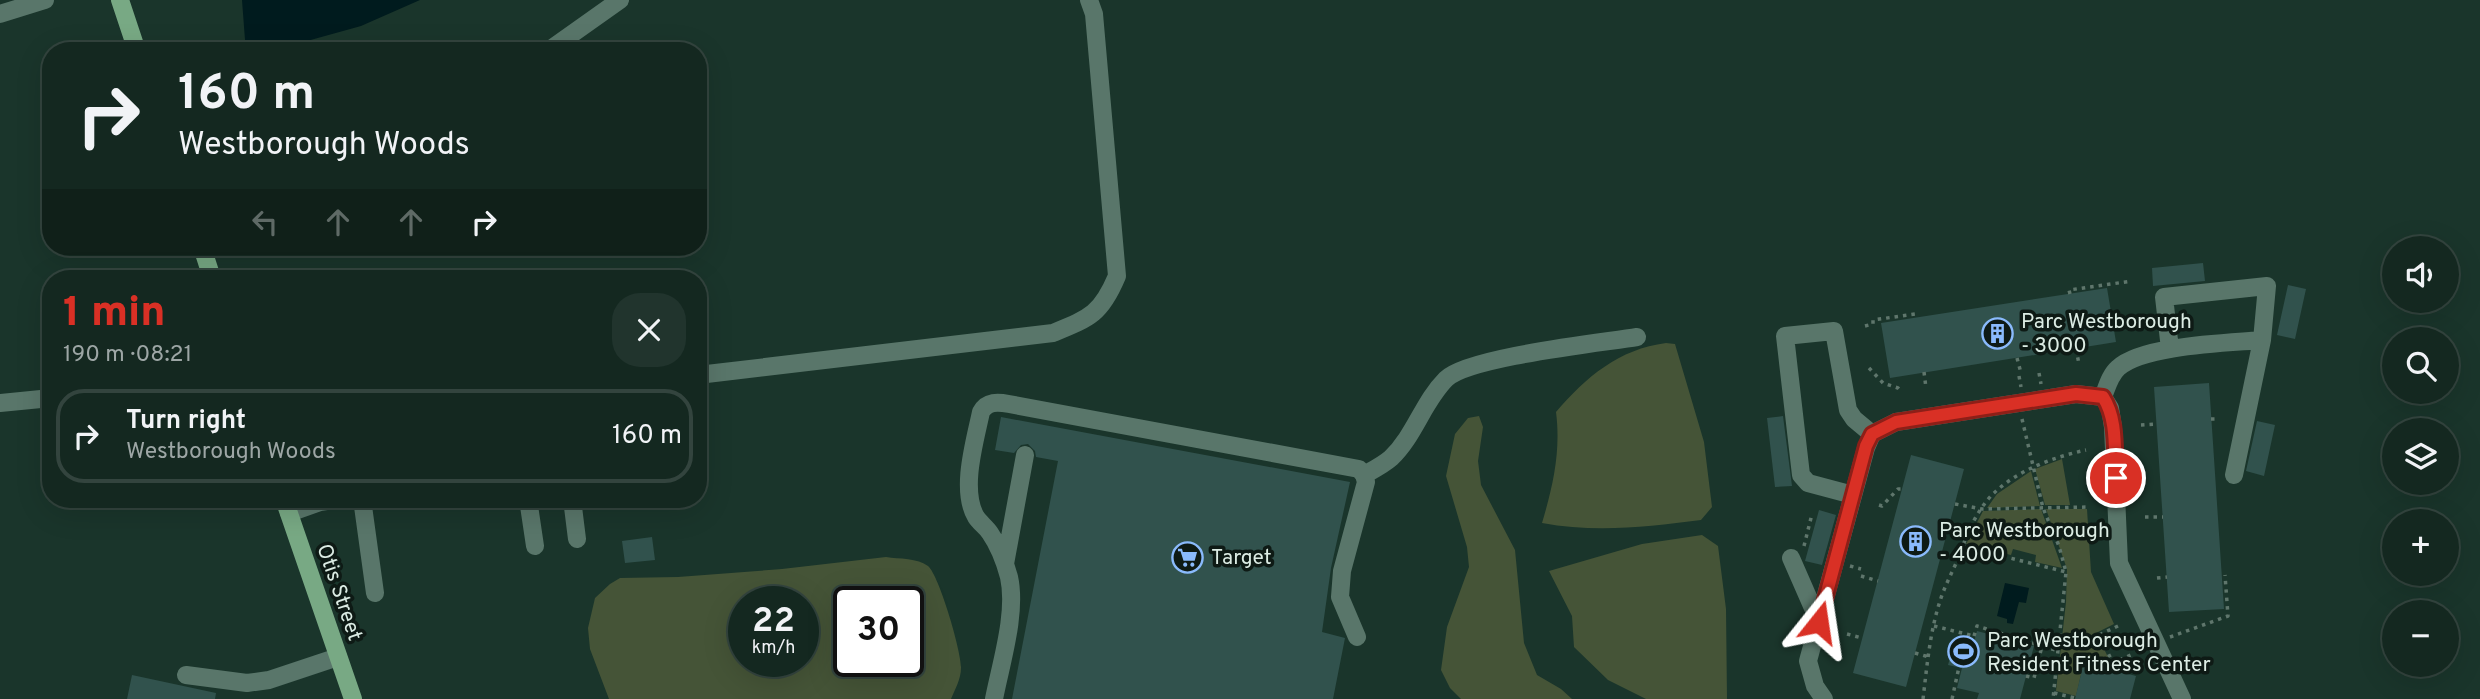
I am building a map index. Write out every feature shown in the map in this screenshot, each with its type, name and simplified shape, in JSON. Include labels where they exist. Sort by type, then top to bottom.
[{"type":"main road","points":[[120,0],[135,42]]},
{"type":"main road","name":"Otis Street","points":[[287,508],[353,699]]},
{"type":"street","points":[[0,14],[46,0]]},
{"type":"street","points":[[559,42],[620,0]]},
{"type":"street","points":[[707,374],[1053,332],[1084,321],[1106,301],[1117,276],[1094,14],[1089,0]]},
{"type":"street","points":[[2170,349],[2164,297],[2267,286],[2262,340],[2234,475]]},
{"type":"street","points":[[1853,495],[1808,483],[1801,475],[1785,336],[1834,331],[1848,410],[1854,419],[1872,434]]},
{"type":"street","points":[[1364,475],[1392,457],[1408,437],[1426,403],[1453,373],[1492,360],[1637,337]]},
{"type":"street","points":[[2103,397],[2114,372],[2123,364],[2142,356],[2170,349],[2262,340]]},
{"type":"street","points":[[1824,699],[1815,686],[1808,661],[1866,446],[1872,434],[1896,422],[2076,394],[2103,397]]},
{"type":"street","points":[[2103,397],[2110,408],[2113,427],[2119,563],[2182,699]]},
{"type":"street","points":[[0,403],[42,399]]},
{"type":"street","points":[[994,699],[1011,595],[998,546],[970,504],[971,463],[977,431],[982,409],[992,403],[1355,468],[1364,475],[1366,484],[1342,571],[1340,597],[1357,637]]},
{"type":"street","points":[[1004,564],[1025,456]]},
{"type":"street","points":[[363,508],[375,593]]},
{"type":"street","points":[[529,508],[535,546]]},
{"type":"street","points":[[573,508],[577,539]]},
{"type":"street","points":[[1791,558],[1819,622]]},
{"type":"street","points":[[186,675],[247,684],[269,680],[338,657]]},
{"type":"path","points":[[2070,294],[2069,290],[2132,281]]},
{"type":"path","points":[[1865,326],[1873,324],[1873,320],[1915,314],[1916,318]]},
{"type":"path","points":[[2076,349],[2079,364]]},
{"type":"path","points":[[2017,358],[2021,373]]},
{"type":"path","points":[[1870,368],[1883,383],[1898,387],[1902,392]]},
{"type":"path","points":[[1924,372],[1926,388]]},
{"type":"path","points":[[2021,413],[2043,508],[2059,546],[2066,572],[2054,696],[2075,698]]},
{"type":"path","points":[[2211,419],[2217,419]]},
{"type":"path","points":[[2141,425],[2157,424]]},
{"type":"path","points":[[1923,699],[1934,625],[1943,592],[1962,545],[1982,509],[1996,491],[2032,468],[2064,455],[2086,450]]},
{"type":"path","points":[[1879,505],[1882,506],[1898,489],[1902,489]]},
{"type":"path","points":[[1955,504],[1982,509],[2089,507]]},
{"type":"path","points":[[1791,558],[1802,555],[1812,514]]},
{"type":"path","points":[[2145,517],[2163,517]]},
{"type":"path","points":[[1962,545],[2066,572]]},
{"type":"path","points":[[2167,639],[2228,616],[2225,575]]},
{"type":"path","points":[[1861,576],[1878,581]]},
{"type":"path","points":[[2157,578],[2167,577]]},
{"type":"path","points":[[1934,625],[1975,636],[1977,626],[2059,651]]},
{"type":"path","points":[[2111,669],[2113,663],[2099,635],[2118,626]]},
{"type":"path","points":[[1847,634],[1862,638]]},
{"type":"path","points":[[2026,676],[2034,678],[2042,646]]},
{"type":"path","points":[[1915,653],[1929,657]]},
{"type":"path","points":[[2113,663],[2131,655]]},
{"type":"path","points":[[1952,699],[1959,667]]},
{"type":"green space","points":[[1675,344],[1704,442],[1712,507],[1701,520],[1661,525],[1582,528],[1542,523],[1555,468],[1556,412],[1579,387],[1618,358],[1649,346]]},
{"type":"green space","points":[[1479,416],[1483,427],[1478,461],[1481,485],[1515,550],[1524,643],[1537,675],[1572,699],[1461,699],[1450,688],[1441,670],[1447,627],[1469,567],[1467,547],[1446,476],[1455,434],[1468,418]]},
{"type":"green space","points":[[2062,459],[2070,505],[2045,505],[2035,469]]},
{"type":"green space","points":[[2031,471],[2040,506],[1987,508],[1997,494]]},
{"type":"green space","points":[[2041,509],[2062,568],[2035,562],[2036,555],[2013,549],[2011,555],[1966,544],[1983,511]]},
{"type":"green space","points":[[2046,509],[2087,509],[2091,572],[2114,624],[2096,633],[2110,661],[2109,665],[2101,662],[2100,667],[2084,662],[2076,696],[2056,691],[2067,569]]},
{"type":"green space","points":[[1702,535],[1718,546],[1726,609],[1727,699],[1646,699],[1608,680],[1574,647],[1572,616],[1549,571],[1642,544]]},
{"type":"green space","points":[[886,557],[924,563],[933,572],[944,598],[960,660],[960,676],[951,699],[609,699],[590,649],[588,628],[595,598],[620,578],[678,577]]},
{"type":"water","points":[[242,0],[420,0],[361,26],[303,42],[245,40]]},
{"type":"water","points":[[2005,583],[2029,588],[2026,603],[2019,602],[2013,624],[1997,616]]},
{"type":"building","points":[[2203,263],[2205,281],[2153,286],[2152,268]]},
{"type":"building","points":[[2288,285],[2306,289],[2295,339],[2277,335]]},
{"type":"building","name":"Parc Westborough - 3000","points":[[2107,288],[2116,342],[1890,378],[1881,323]]},
{"type":"building","points":[[2209,383],[2224,609],[2169,612],[2154,387]]},
{"type":"building","points":[[1783,416],[1792,486],[1775,487],[1767,418]]},
{"type":"building","name":"Target","points":[[1001,417],[1350,482],[1331,568],[1322,632],[1345,638],[1333,699],[1012,699],[1058,461],[1036,457],[1035,451],[1028,444],[1021,445],[1014,453],[995,450]]},
{"type":"building","points":[[2257,421],[2275,425],[2264,476],[2246,471]]},
{"type":"building","name":"Parc Westborough - 4000","points":[[1911,455],[1964,469],[1906,687],[1853,673]]},
{"type":"building","points":[[1819,510],[1836,515],[1822,565],[1805,561]]},
{"type":"building","points":[[652,537],[655,560],[625,563],[622,541]]},
{"type":"building","points":[[1977,631],[2034,646],[2020,699],[1977,699],[1979,693],[1957,688],[1962,668],[1948,665],[1956,637],[1974,642]]},
{"type":"building","points":[[2084,662],[2136,676],[2130,699],[2075,699]]},
{"type":"building","points":[[132,675],[216,693],[215,699],[127,699]]},
{"type":"place","name":"Parc Westborough - 3000","points":[[1998,333]]},
{"type":"place","name":"Parc Westborough - 4000","points":[[1916,542]]},
{"type":"place","name":"Target","points":[[1188,557]]},
{"type":"place","name":"Parc Westborough Resident Fitness Center","points":[[1964,652]]},
{"type":"route","points":[[1819,622],[1866,446],[1872,434],[1896,422],[2076,394],[2103,397],[2110,408],[2116,478]]}]
